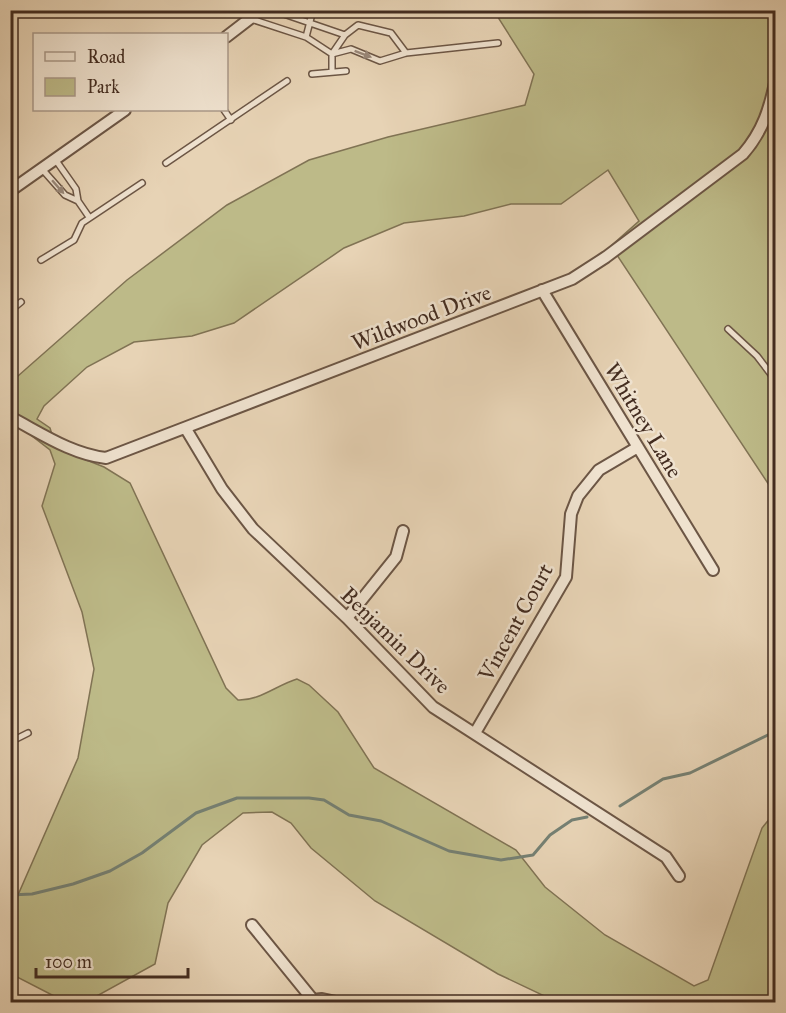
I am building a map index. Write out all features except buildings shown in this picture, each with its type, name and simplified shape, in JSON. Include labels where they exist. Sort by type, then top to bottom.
[{"type":"street","points":[[228,36],[261,10]]},
{"type":"street","name":"Wildwood Drive","points":[[10,417],[73,450],[89,456],[106,458],[572,279],[606,257],[743,154],[758,136],[766,118],[776,78]]},
{"type":"street","points":[[10,191],[124,111]]},
{"type":"street","name":"Whitney Lane","points":[[542,290],[713,570]]},
{"type":"street","name":"Benjamin Drive","points":[[186,429],[222,489],[253,529],[347,618],[434,707],[666,857],[678,876]]},
{"type":"street","name":"Vincent Court","points":[[475,733],[566,577],[571,539],[571,514],[578,496],[599,470],[638,447]]},
{"type":"street","points":[[347,618],[396,557],[403,531]]},
{"type":"street","points":[[252,925],[313,1000]]},
{"type":"street","points":[[295,1002],[322,999],[336,1002]]},
{"type":"lane","points":[[273,10],[345,35]]},
{"type":"lane","points":[[306,37],[313,10]]},
{"type":"lane","points":[[251,19],[306,37],[332,54],[351,50],[380,61],[406,53],[498,43]]},
{"type":"lane","points":[[332,72],[332,54],[345,35],[358,25],[391,33],[406,53]]},
{"type":"lane","points":[[312,74],[346,71]]},
{"type":"lane","points":[[166,163],[287,81]]},
{"type":"lane","points":[[225,111],[231,120]]},
{"type":"lane","points":[[55,159],[76,189],[78,201],[89,217]]},
{"type":"lane","points":[[42,169],[64,195],[78,201]]},
{"type":"lane","points":[[41,260],[74,240],[82,223],[89,217],[142,183]]},
{"type":"lane","points":[[10,311],[21,302]]},
{"type":"lane","points":[[728,329],[757,356],[776,381]]},
{"type":"lane","points":[[10,742],[28,733]]},
{"type":"green space","points":[[494,11],[775,11],[775,494],[611,246],[639,221],[608,170],[561,204],[511,204],[464,216],[404,223],[344,248],[234,323],[192,336],[134,342],[87,367],[44,406],[37,419],[50,428],[56,448],[104,467],[130,483],[226,688],[238,700],[253,698],[297,679],[309,685],[338,712],[374,768],[516,850],[545,887],[605,935],[694,986],[708,980],[762,828],[775,812],[775,1002],[557,1002],[498,974],[375,901],[311,848],[291,823],[272,812],[243,813],[202,845],[168,903],[155,964],[86,1002],[54,996],[17,977],[11,965],[11,911],[78,758],[94,669],[82,612],[42,506],[55,464],[50,450],[28,433],[11,424],[17,413],[11,409],[10,383],[127,280],[227,205],[309,160],[388,137],[525,105],[534,74]]},
{"type":"waterway","points":[[620,806],[663,779],[690,773],[776,731]]},
{"type":"waterway","points":[[10,895],[32,894],[73,884],[110,871],[142,853],[196,813],[237,798],[324,800],[349,815],[381,821],[449,851],[501,860],[533,855],[550,835],[572,820],[587,817]]}]
